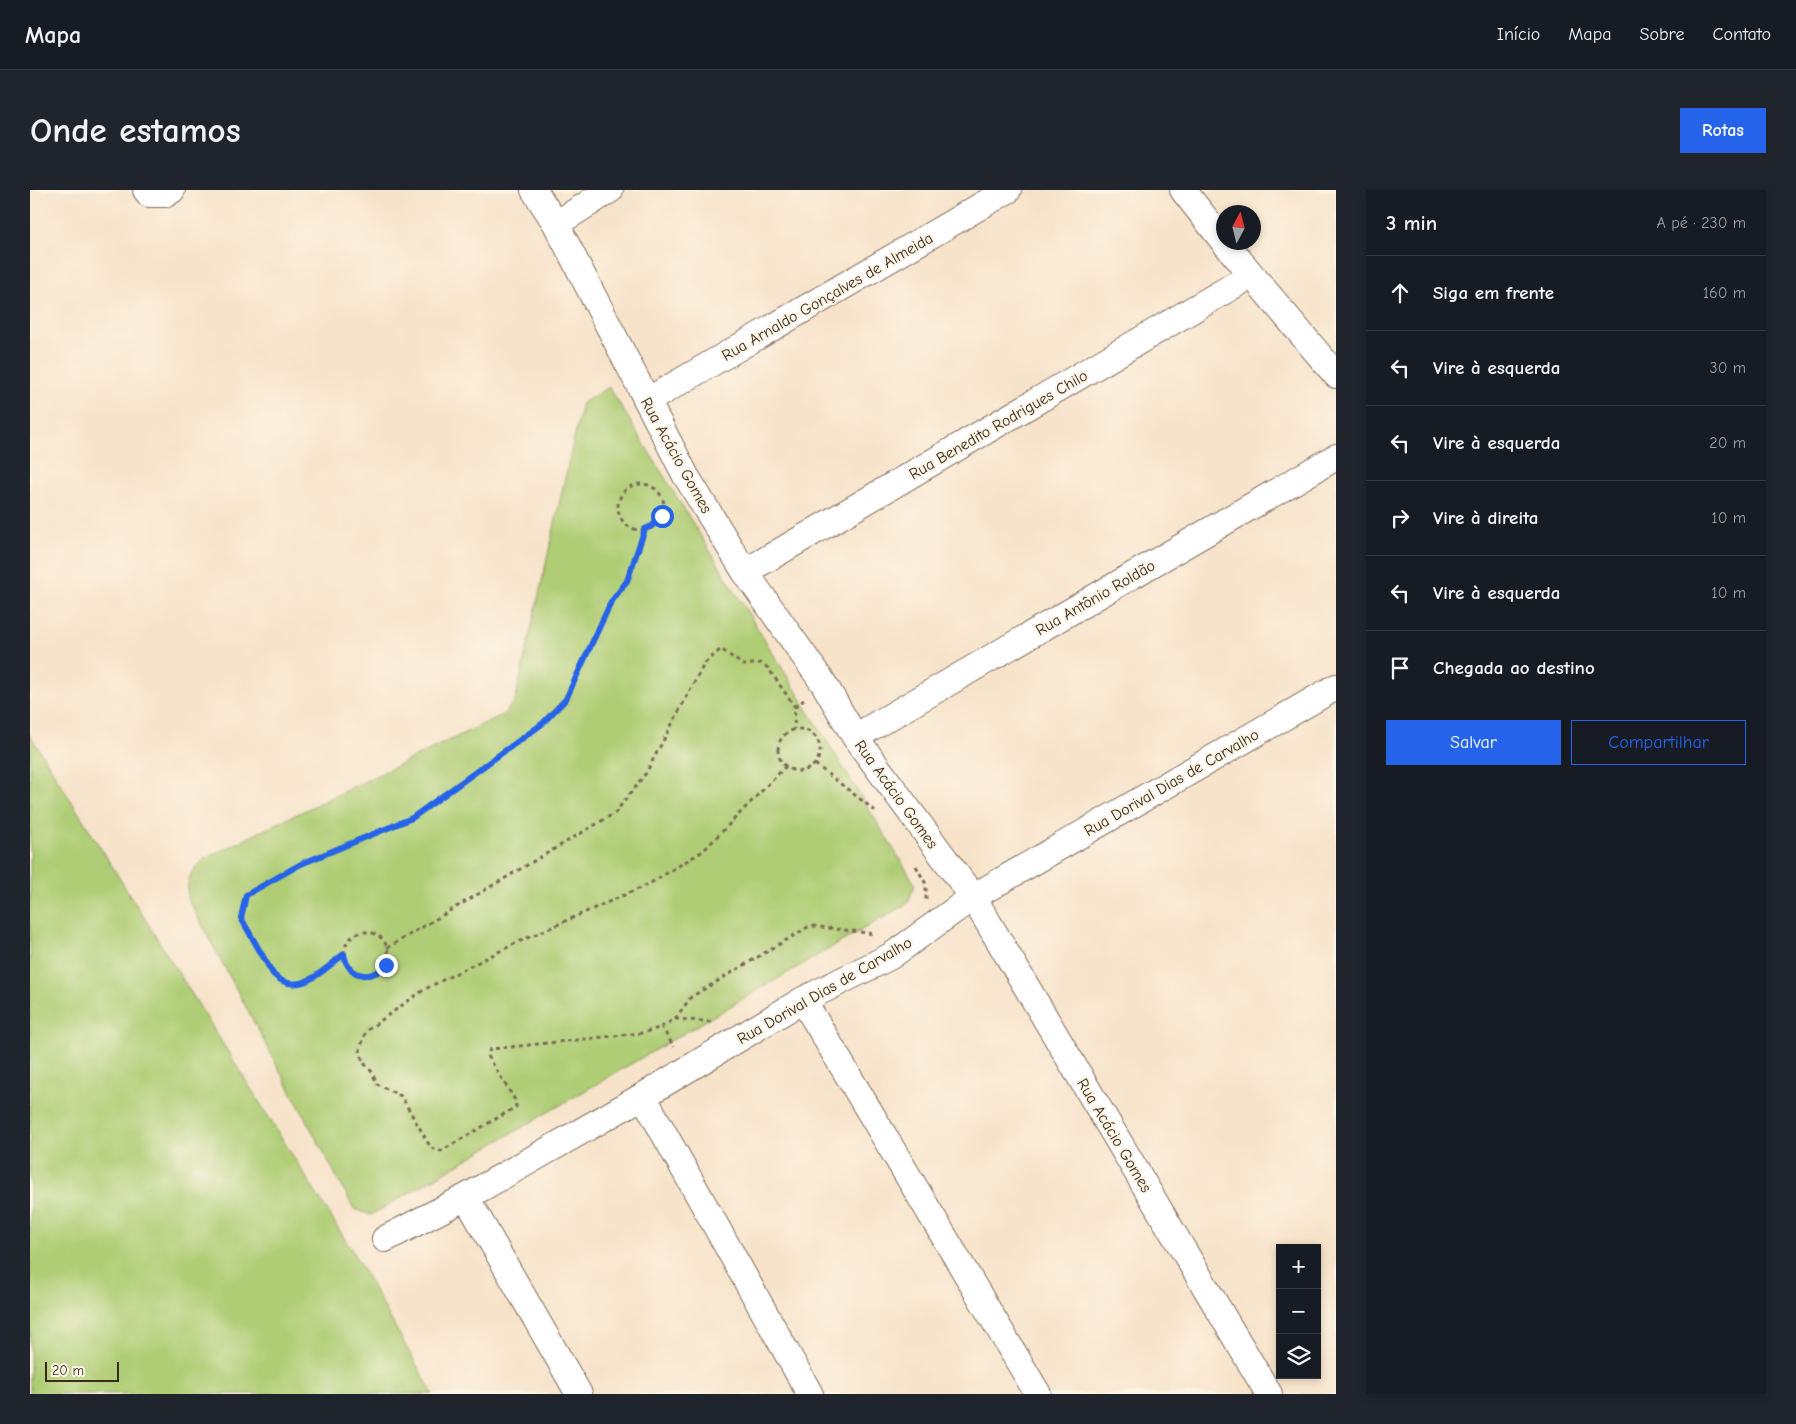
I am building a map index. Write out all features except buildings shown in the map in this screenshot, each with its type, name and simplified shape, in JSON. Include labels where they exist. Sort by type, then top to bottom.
[{"type":"street","name":"Rua Acácio Gomes","points":[[534,190],[556,224],[686,476],[745,572],[824,684],[855,737],[973,897],[1270,1394]]},
{"type":"street","points":[[556,224],[610,190]]},
{"type":"street","name":"Rua Arnaldo Gonçalves de Almeida","points":[[647,401],[1008,190]]},
{"type":"street","points":[[1183,190],[1216,232]]},
{"type":"street","points":[[1230,250],[1250,276],[1336,374]]},
{"type":"street","name":"Rua Benedito Rodrigues Chilo","points":[[745,572],[1250,276]]},
{"type":"street","name":"Rua Antônio Roldão","points":[[855,737],[1336,457]]},
{"type":"street","name":"Rua Dorival Dias de Carvalho","points":[[385,1239],[466,1197],[643,1096],[803,1000],[891,956],[973,897],[1336,687]]},
{"type":"street","points":[[803,1000],[1038,1394]]},
{"type":"street","points":[[643,1096],[810,1394]]},
{"type":"street","points":[[466,1197],[579,1394]]},
{"type":"path","points":[[344,954],[308,982],[291,983],[279,980],[273,974],[241,918],[246,895],[301,864],[412,818],[542,724],[566,699],[611,602],[627,581],[645,529],[652,526],[662,516],[663,501],[655,489],[648,485],[633,485],[621,495],[618,510],[625,523],[638,529],[645,529]]},
{"type":"path","points":[[387,948],[615,813],[646,773],[704,664],[721,649],[743,665],[761,662],[768,668],[795,707],[794,729]]},
{"type":"path","points":[[794,729],[805,729],[816,736],[821,750],[815,764],[811,768],[797,771],[786,766],[780,759],[778,745],[785,733],[794,729]]},
{"type":"path","points":[[815,764],[883,817]]},
{"type":"path","points":[[786,766],[703,851],[649,884],[516,943],[425,989],[366,1032],[360,1050],[363,1062],[372,1072],[376,1084],[401,1096],[427,1144],[435,1150],[442,1151],[516,1107],[515,1100],[488,1056],[488,1052],[492,1049],[636,1034],[658,1028],[675,1019],[691,997],[808,927],[877,934],[868,939]]},
{"type":"path","points":[[912,860],[926,884],[924,904]]},
{"type":"path","points":[[361,932],[376,934],[382,938],[387,948],[386,965],[374,974],[367,976],[348,968],[344,954],[348,940],[361,932]]},
{"type":"path","points":[[675,1019],[722,1021]]},
{"type":"green space","points":[[609,387],[915,884],[908,903],[371,1215],[354,1209],[187,897],[189,879],[196,867],[206,858],[504,714],[515,701],[582,403]]},
{"type":"green space","points":[[30,735],[351,1249],[433,1394],[30,1394]]},
{"type":"route","points":[[386,965],[374,974],[360,975],[348,968],[344,954],[308,982],[291,983],[279,980],[273,974],[241,918],[246,895],[301,864],[412,818],[542,724],[566,699],[611,602],[627,581],[645,529],[658,522],[662,516]]}]
